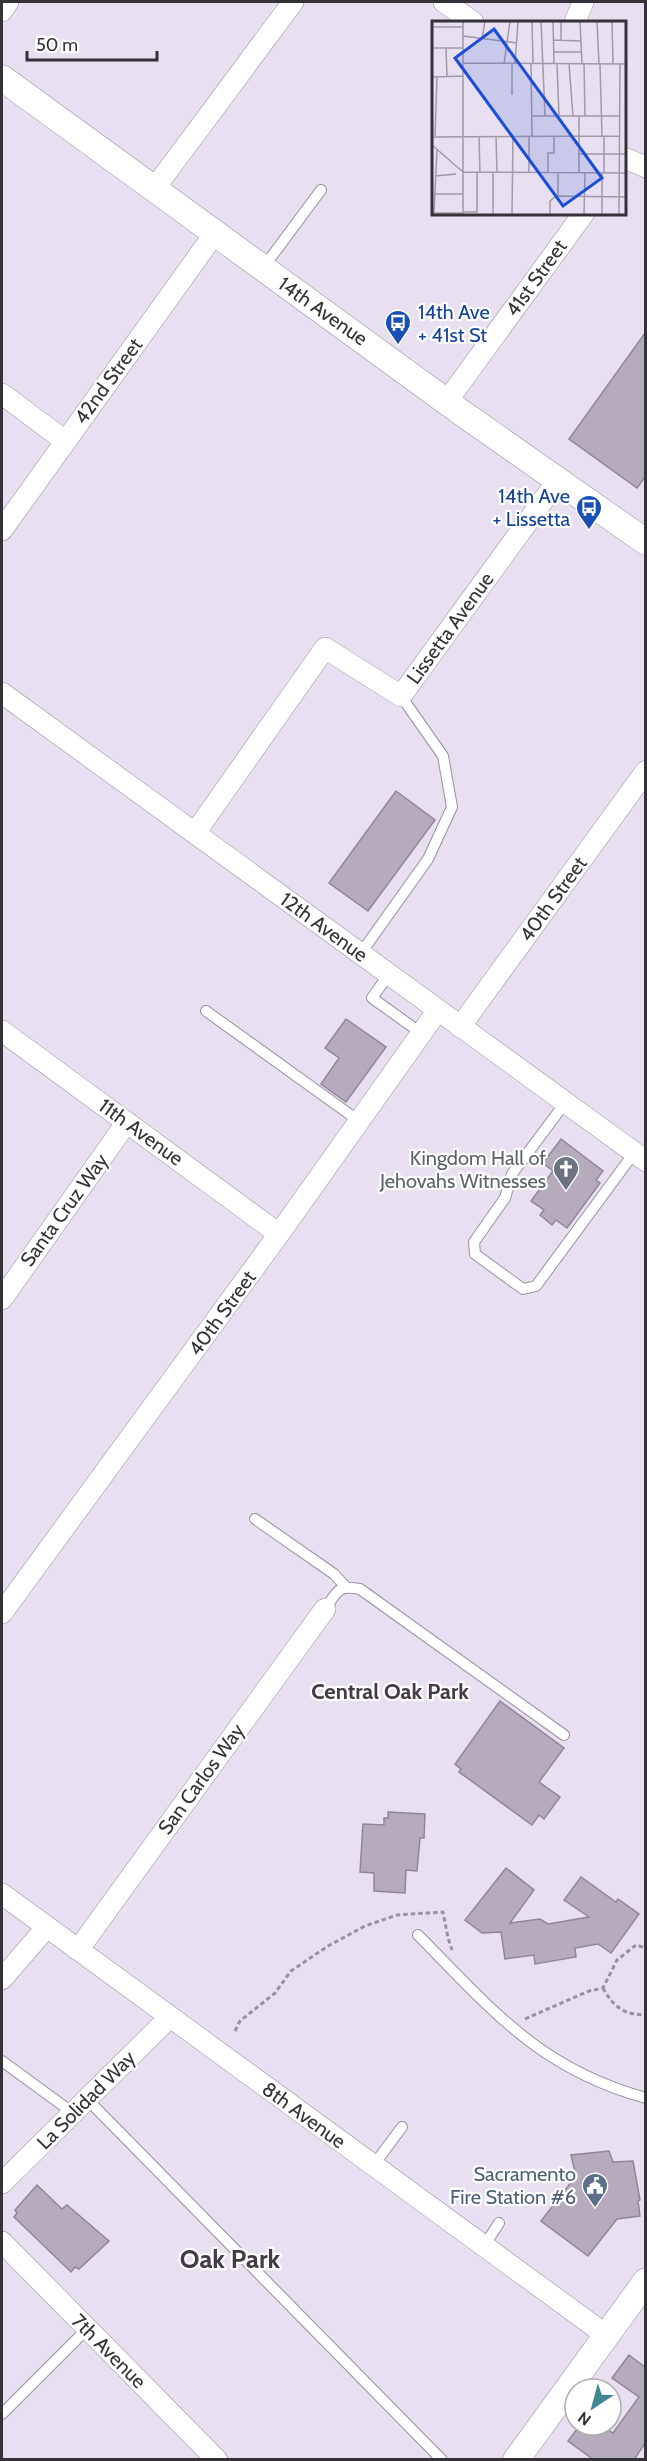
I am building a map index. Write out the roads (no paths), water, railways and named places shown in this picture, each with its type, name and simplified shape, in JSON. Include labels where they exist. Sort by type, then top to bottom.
[{"type":"street","points":[[2,11],[8,2]]},
{"type":"street","points":[[153,189],[293,2]]},
{"type":"street","points":[[444,2],[472,21]]},
{"type":"street","points":[[575,21],[584,2]]},
{"type":"street","name":"14th Avenue","points":[[2,78],[263,269],[644,539]]},
{"type":"street","points":[[626,159],[645,167]]},
{"type":"street","name":"41st Street","points":[[447,401],[583,214]]},
{"type":"street","name":"42nd Street","points":[[2,530],[215,233]]},
{"type":"street","points":[[2,394],[65,441]]},
{"type":"street","name":"Lissetta Avenue","points":[[195,833],[325,648],[401,696],[558,480]]},
{"type":"street","name":"12th Avenue","points":[[2,693],[641,1156]]},
{"type":"street","name":"40th Street","points":[[460,1027],[645,771]]},
{"type":"street","name":"40th Street","points":[[2,1613],[279,1234],[438,1010]]},
{"type":"street","name":"11th Avenue","points":[[2,1031],[279,1234]]},
{"type":"street","name":"Santa Cruz Way","points":[[2,1299],[127,1122]]},
{"type":"street","name":"San Carlos Way","points":[[78,1950],[325,1609]]},
{"type":"street","name":"8th Avenue","points":[[2,1894],[606,2335]]},
{"type":"street","points":[[2,1979],[46,1927]]},
{"type":"street","name":"La Solidad Way","points":[[2,2183],[170,2017]]},
{"type":"street","name":"7th Avenue","points":[[2,2242],[207,2456]]},
{"type":"street","points":[[516,2460],[645,2281]]},
{"type":"lane","points":[[263,269],[321,190]]},
{"type":"lane","points":[[360,954],[428,859],[452,807],[443,756],[401,696]]},
{"type":"lane","points":[[389,974],[372,998],[421,1033]]},
{"type":"lane","points":[[206,1011],[358,1121]]},
{"type":"lane","points":[[565,1103],[512,1174],[505,1198],[474,1242],[475,1254],[524,1289],[536,1286],[641,1156]]},
{"type":"lane","points":[[255,1519],[334,1574],[345,1586],[360,1589],[564,1735]]},
{"type":"lane","points":[[325,1609],[339,1590],[345,1586]]},
{"type":"lane","points":[[418,1935],[500,2019],[543,2053],[574,2072],[612,2089],[645,2098]]},
{"type":"lane","points":[[2,2061],[80,2106],[442,2460]]},
{"type":"lane","points":[[374,2166],[402,2127]]},
{"type":"lane","points":[[484,2246],[499,2223]]},
{"type":"lane","points":[[2,2414],[87,2329]]},
{"type":"place","name":"14th Ave + 41st St","points":[[398,346]]},
{"type":"place","name":"14th Ave + Lissetta","points":[[589,531]]},
{"type":"place","name":"Kingdom Hall of Jehovahs Witnesses","points":[[566,1192]]},
{"type":"place","name":"Sacramento Fire Station #6","points":[[595,2209]]},
{"type":"district","name":"Central Oak Park","points":[[390,1691]]},
{"type":"district","name":"Oak Park","points":[[230,2259]]}]
